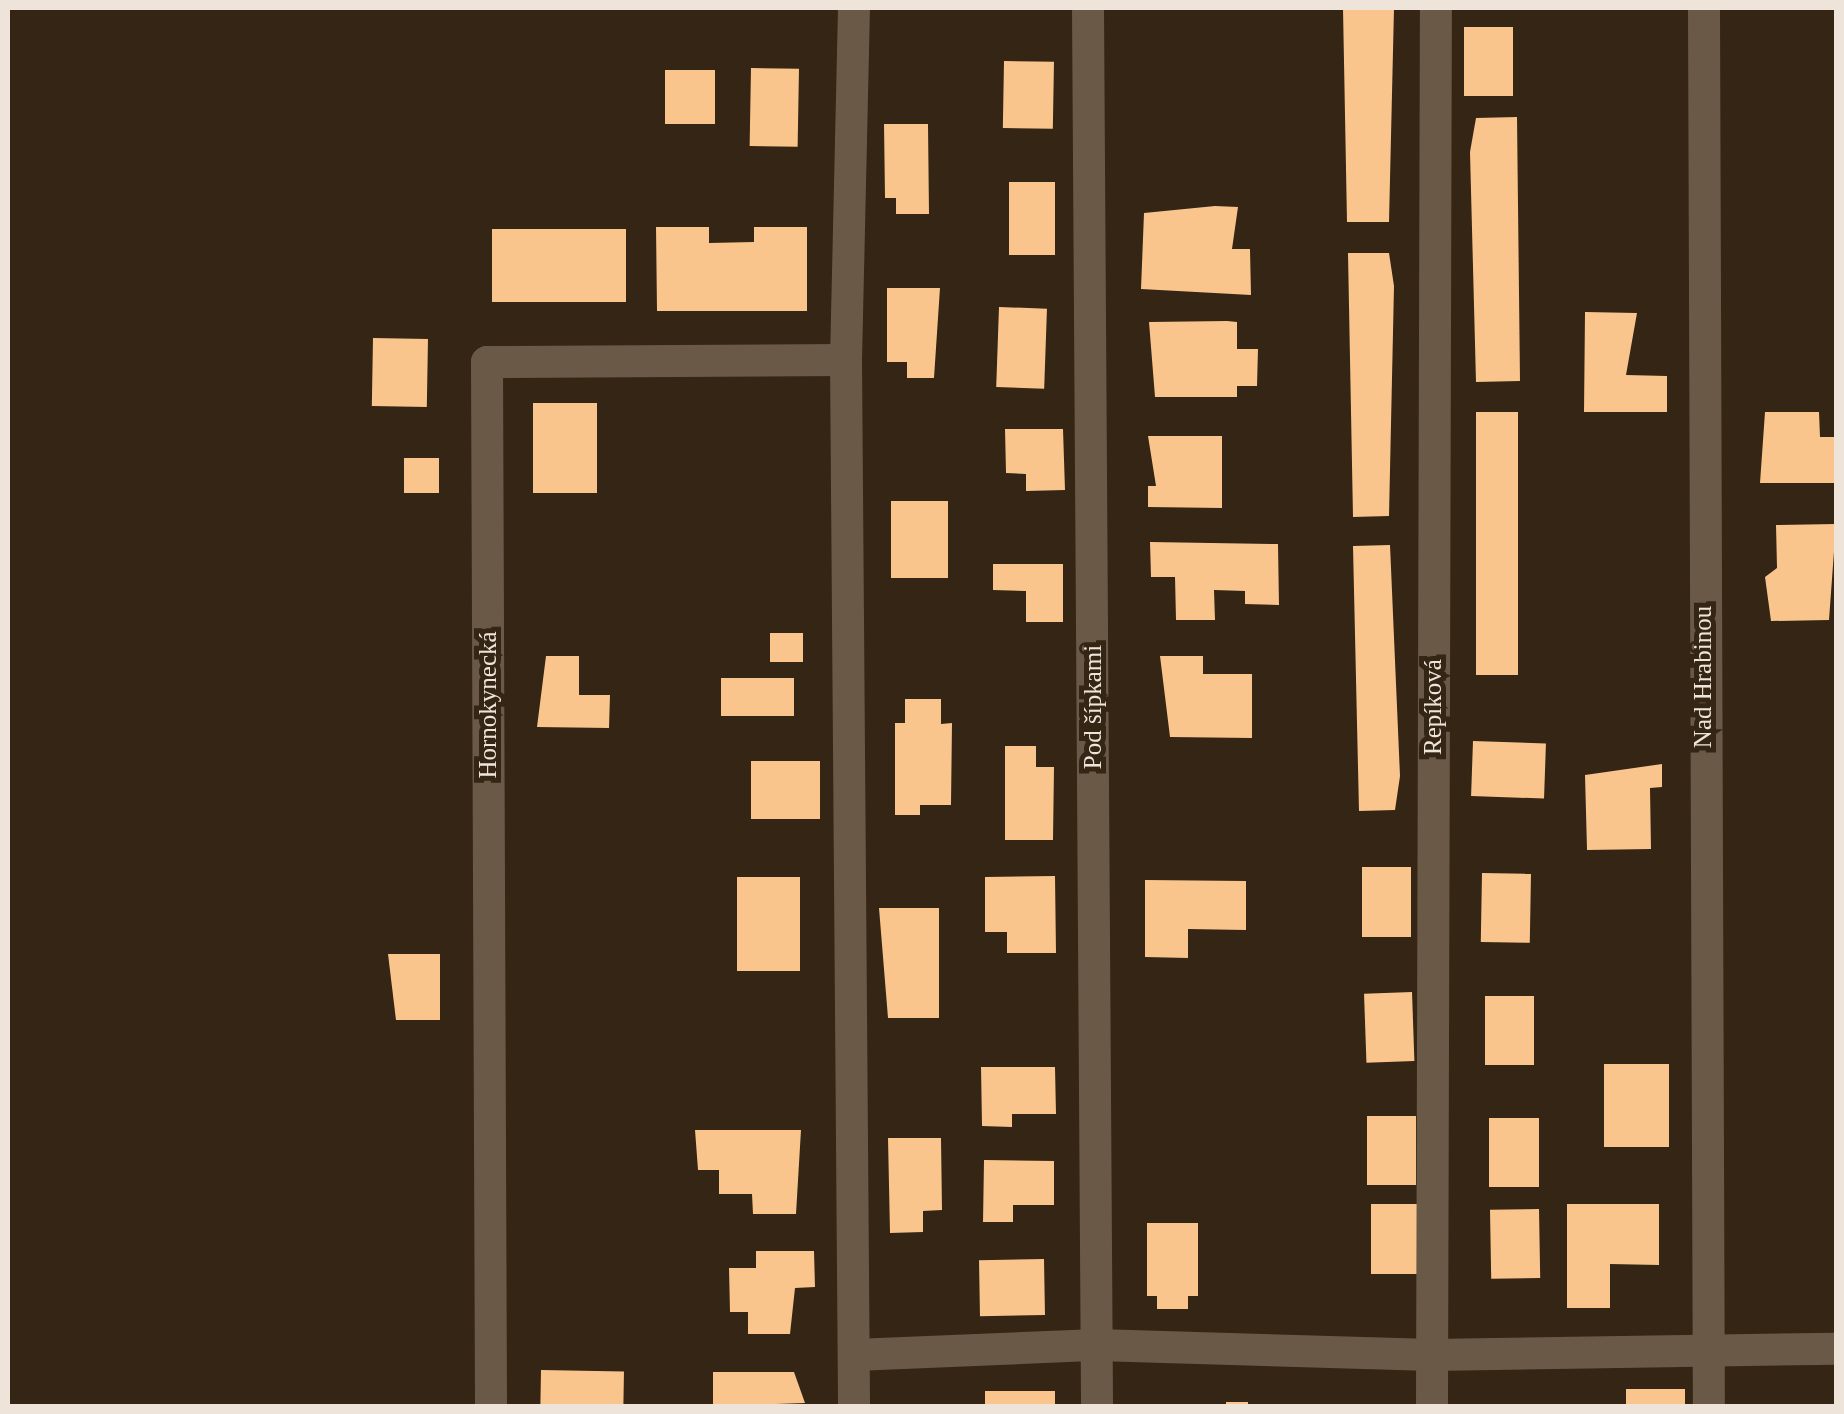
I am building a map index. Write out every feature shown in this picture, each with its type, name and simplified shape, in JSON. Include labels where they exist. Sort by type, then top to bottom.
[{"type":"street","points":[[854,8],[846,360],[854,1406]]},
{"type":"street","name":"Pod šípkami","points":[[1088,8],[1097,1406]]},
{"type":"street","name":"Repíková","points":[[1432,1406],[1436,8]]},
{"type":"street","name":"Nad Hrabinou","points":[[1704,8],[1702,1346],[1709,1406]]},
{"type":"street","name":"Hornokynecká","points":[[491,1406],[487,362],[846,360]]},
{"type":"street","points":[[855,1355],[1097,1345],[1432,1355],[1702,1346],[1836,1349]]},
{"type":"building","points":[[1343,8],[1394,8],[1389,222],[1347,222]]},
{"type":"building","points":[[1464,27],[1513,27],[1513,96],[1464,96]]},
{"type":"building","points":[[1004,61],[1054,62],[1053,129],[1003,128]]},
{"type":"building","points":[[751,68],[799,69],[798,147],[750,146]]},
{"type":"building","points":[[665,70],[715,70],[715,124],[665,124]]},
{"type":"building","points":[[1517,117],[1520,381],[1476,382],[1470,152],[1476,118]]},
{"type":"building","points":[[884,124],[928,124],[929,214],[896,214],[896,198],[885,198]]},
{"type":"building","points":[[1009,182],[1055,182],[1055,255],[1009,255]]},
{"type":"building","points":[[1238,207],[1232,249],[1250,249],[1251,295],[1141,289],[1144,213]]},
{"type":"building","points":[[656,227],[709,227],[709,243],[754,242],[754,227],[807,227],[807,311],[657,311]]},
{"type":"building","points":[[492,229],[626,229],[626,302],[492,302]]},
{"type":"building","points":[[1348,253],[1389,253],[1394,286],[1389,516],[1353,517]]},
{"type":"building","points":[[887,288],[940,288],[934,378],[907,378],[907,362],[887,362]]},
{"type":"building","points":[[999,307],[1047,309],[1044,389],[996,387]]},
{"type":"building","points":[[1585,312],[1637,313],[1626,375],[1667,376],[1667,412],[1584,412]]},
{"type":"building","points":[[1149,322],[1237,322],[1237,349],[1258,349],[1257,386],[1237,386],[1237,397],[1155,397]]},
{"type":"building","points":[[373,338],[428,339],[427,407],[372,406]]},
{"type":"building","points":[[533,403],[597,403],[597,493],[533,493]]},
{"type":"building","points":[[1476,412],[1518,412],[1518,675],[1476,675]]},
{"type":"building","points":[[1765,412],[1819,412],[1820,437],[1836,437],[1836,483],[1760,483]]},
{"type":"building","points":[[1005,429],[1063,429],[1065,490],[1026,491],[1026,474],[1006,473]]},
{"type":"building","points":[[1148,436],[1222,436],[1222,508],[1148,507],[1148,486],[1156,486]]},
{"type":"building","points":[[404,458],[439,458],[439,493],[404,493]]},
{"type":"building","points":[[891,501],[948,501],[948,578],[891,578]]},
{"type":"building","points":[[1836,524],[1829,620],[1771,621],[1765,577],[1777,568],[1776,525]]},
{"type":"building","points":[[1150,542],[1278,544],[1279,605],[1245,604],[1245,591],[1214,590],[1215,620],[1176,620],[1175,577],[1151,577]]},
{"type":"building","points":[[1390,545],[1400,776],[1395,810],[1359,811],[1353,546]]},
{"type":"building","points":[[993,564],[1063,564],[1063,622],[1026,622],[1026,591],[993,590]]},
{"type":"building","points":[[770,633],[803,633],[803,662],[770,662]]},
{"type":"building","points":[[546,656],[579,656],[579,695],[610,695],[609,728],[537,727]]},
{"type":"building","points":[[1160,656],[1203,656],[1203,674],[1252,674],[1252,738],[1170,737]]},
{"type":"building","points":[[721,678],[794,678],[794,716],[721,716]]},
{"type":"building","points":[[905,699],[941,699],[941,724],[952,723],[951,805],[920,805],[920,815],[895,815],[895,723],[905,723]]},
{"type":"building","points":[[1473,741],[1546,744],[1544,799],[1471,796]]},
{"type":"building","points":[[1005,746],[1036,746],[1036,767],[1054,767],[1053,840],[1005,840]]},
{"type":"building","points":[[751,761],[820,761],[820,819],[751,819]]},
{"type":"building","points":[[1662,764],[1662,787],[1650,788],[1651,849],[1587,850],[1585,775]]},
{"type":"building","points":[[1362,867],[1411,867],[1411,937],[1362,937]]},
{"type":"building","points":[[1482,873],[1531,874],[1530,943],[1481,942]]},
{"type":"building","points":[[1055,876],[1056,953],[1007,953],[1007,932],[985,932],[985,877]]},
{"type":"building","points":[[737,877],[800,877],[800,971],[737,971]]},
{"type":"building","points":[[1145,880],[1246,881],[1246,930],[1188,929],[1188,958],[1145,957]]},
{"type":"building","points":[[879,908],[939,908],[939,1018],[888,1018]]},
{"type":"building","points":[[388,954],[440,954],[440,1020],[396,1020]]},
{"type":"building","points":[[1412,992],[1414,1061],[1366,1063],[1364,994]]},
{"type":"building","points":[[1485,996],[1534,996],[1534,1065],[1485,1065]]},
{"type":"building","points":[[1604,1064],[1669,1064],[1669,1147],[1604,1147]]},
{"type":"building","points":[[981,1067],[1055,1067],[1056,1114],[1012,1114],[1012,1127],[982,1126]]},
{"type":"building","points":[[1367,1116],[1416,1116],[1416,1185],[1367,1185]]},
{"type":"building","points":[[1489,1118],[1539,1118],[1539,1187],[1489,1187]]},
{"type":"building","points":[[695,1130],[801,1130],[796,1214],[753,1214],[752,1194],[719,1194],[719,1170],[698,1170]]},
{"type":"building","points":[[888,1138],[941,1138],[942,1210],[923,1211],[923,1232],[890,1233]]},
{"type":"building","points":[[984,1160],[1054,1161],[1054,1205],[1013,1205],[1013,1222],[983,1222]]},
{"type":"building","points":[[1371,1204],[1419,1204],[1419,1274],[1371,1274]]},
{"type":"building","points":[[1567,1204],[1659,1204],[1659,1265],[1610,1264],[1610,1308],[1567,1308]]},
{"type":"building","points":[[1539,1209],[1540,1278],[1491,1279],[1490,1210]]},
{"type":"building","points":[[1147,1223],[1198,1223],[1198,1296],[1188,1296],[1188,1309],[1157,1309],[1157,1296],[1147,1296]]},
{"type":"building","points":[[756,1251],[814,1251],[815,1287],[795,1288],[790,1334],[748,1334],[748,1312],[730,1312],[729,1268],[756,1268]]},
{"type":"building","points":[[1044,1259],[1045,1315],[980,1316],[979,1260]]},
{"type":"building","points":[[541,1370],[624,1371],[623,1406],[540,1406]]},
{"type":"building","points":[[713,1372],[794,1372],[805,1403],[713,1406]]},
{"type":"building","points":[[1626,1389],[1685,1389],[1685,1406],[1626,1406]]},
{"type":"building","points":[[985,1391],[1055,1391],[1055,1406],[985,1406]]},
{"type":"building","points":[[1226,1402],[1248,1402],[1248,1406],[1226,1406]]}]
